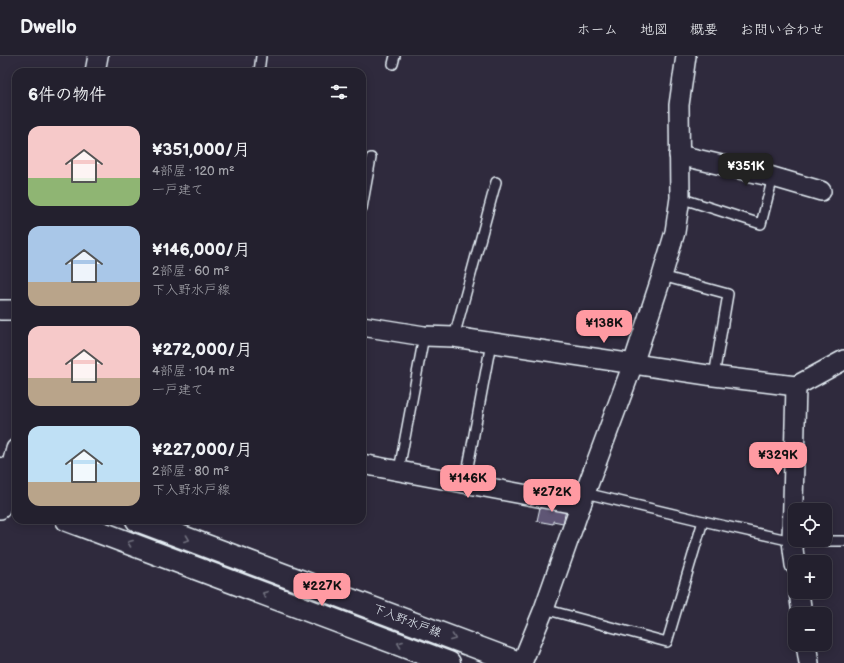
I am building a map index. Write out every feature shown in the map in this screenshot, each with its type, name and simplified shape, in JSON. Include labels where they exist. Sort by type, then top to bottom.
[{"type":"main road","name":"下入野水戸線","points":[[78,524],[449,663]]},
{"type":"main road","name":"下入野水戸線","points":[[148,524],[521,663]]},
{"type":"street","points":[[96,68],[98,56]]},
{"type":"street","points":[[521,663],[544,609],[633,364],[675,232],[680,198],[679,105],[686,56]]},
{"type":"street","points":[[679,155],[821,190]]},
{"type":"street","points":[[0,310],[12,310]]},
{"type":"street","points":[[366,327],[424,336],[454,337],[714,376],[796,386],[844,360]]},
{"type":"street","points":[[793,503],[796,386]]},
{"type":"street","points":[[5,500],[12,462]]},
{"type":"street","points":[[366,465],[465,483],[583,499]]},
{"type":"street","points":[[807,651],[809,663]]},
{"type":"lane","points":[[260,68],[261,56]]},
{"type":"lane","points":[[366,186],[371,158]]},
{"type":"lane","points":[[680,198],[761,224],[773,177]]},
{"type":"lane","points":[[454,337],[496,182]]},
{"type":"lane","points":[[662,276],[728,294],[714,376]]},
{"type":"lane","points":[[399,470],[424,336]]},
{"type":"lane","points":[[465,483],[491,343]]},
{"type":"lane","points":[[583,499],[703,521],[788,540]]},
{"type":"lane","points":[[544,609],[667,642],[703,521]]},
{"type":"lane","points":[[832,541],[844,541]]},
{"type":"building","points":[[541,503],[567,506],[563,523],[553,521],[553,524],[537,521]]}]
